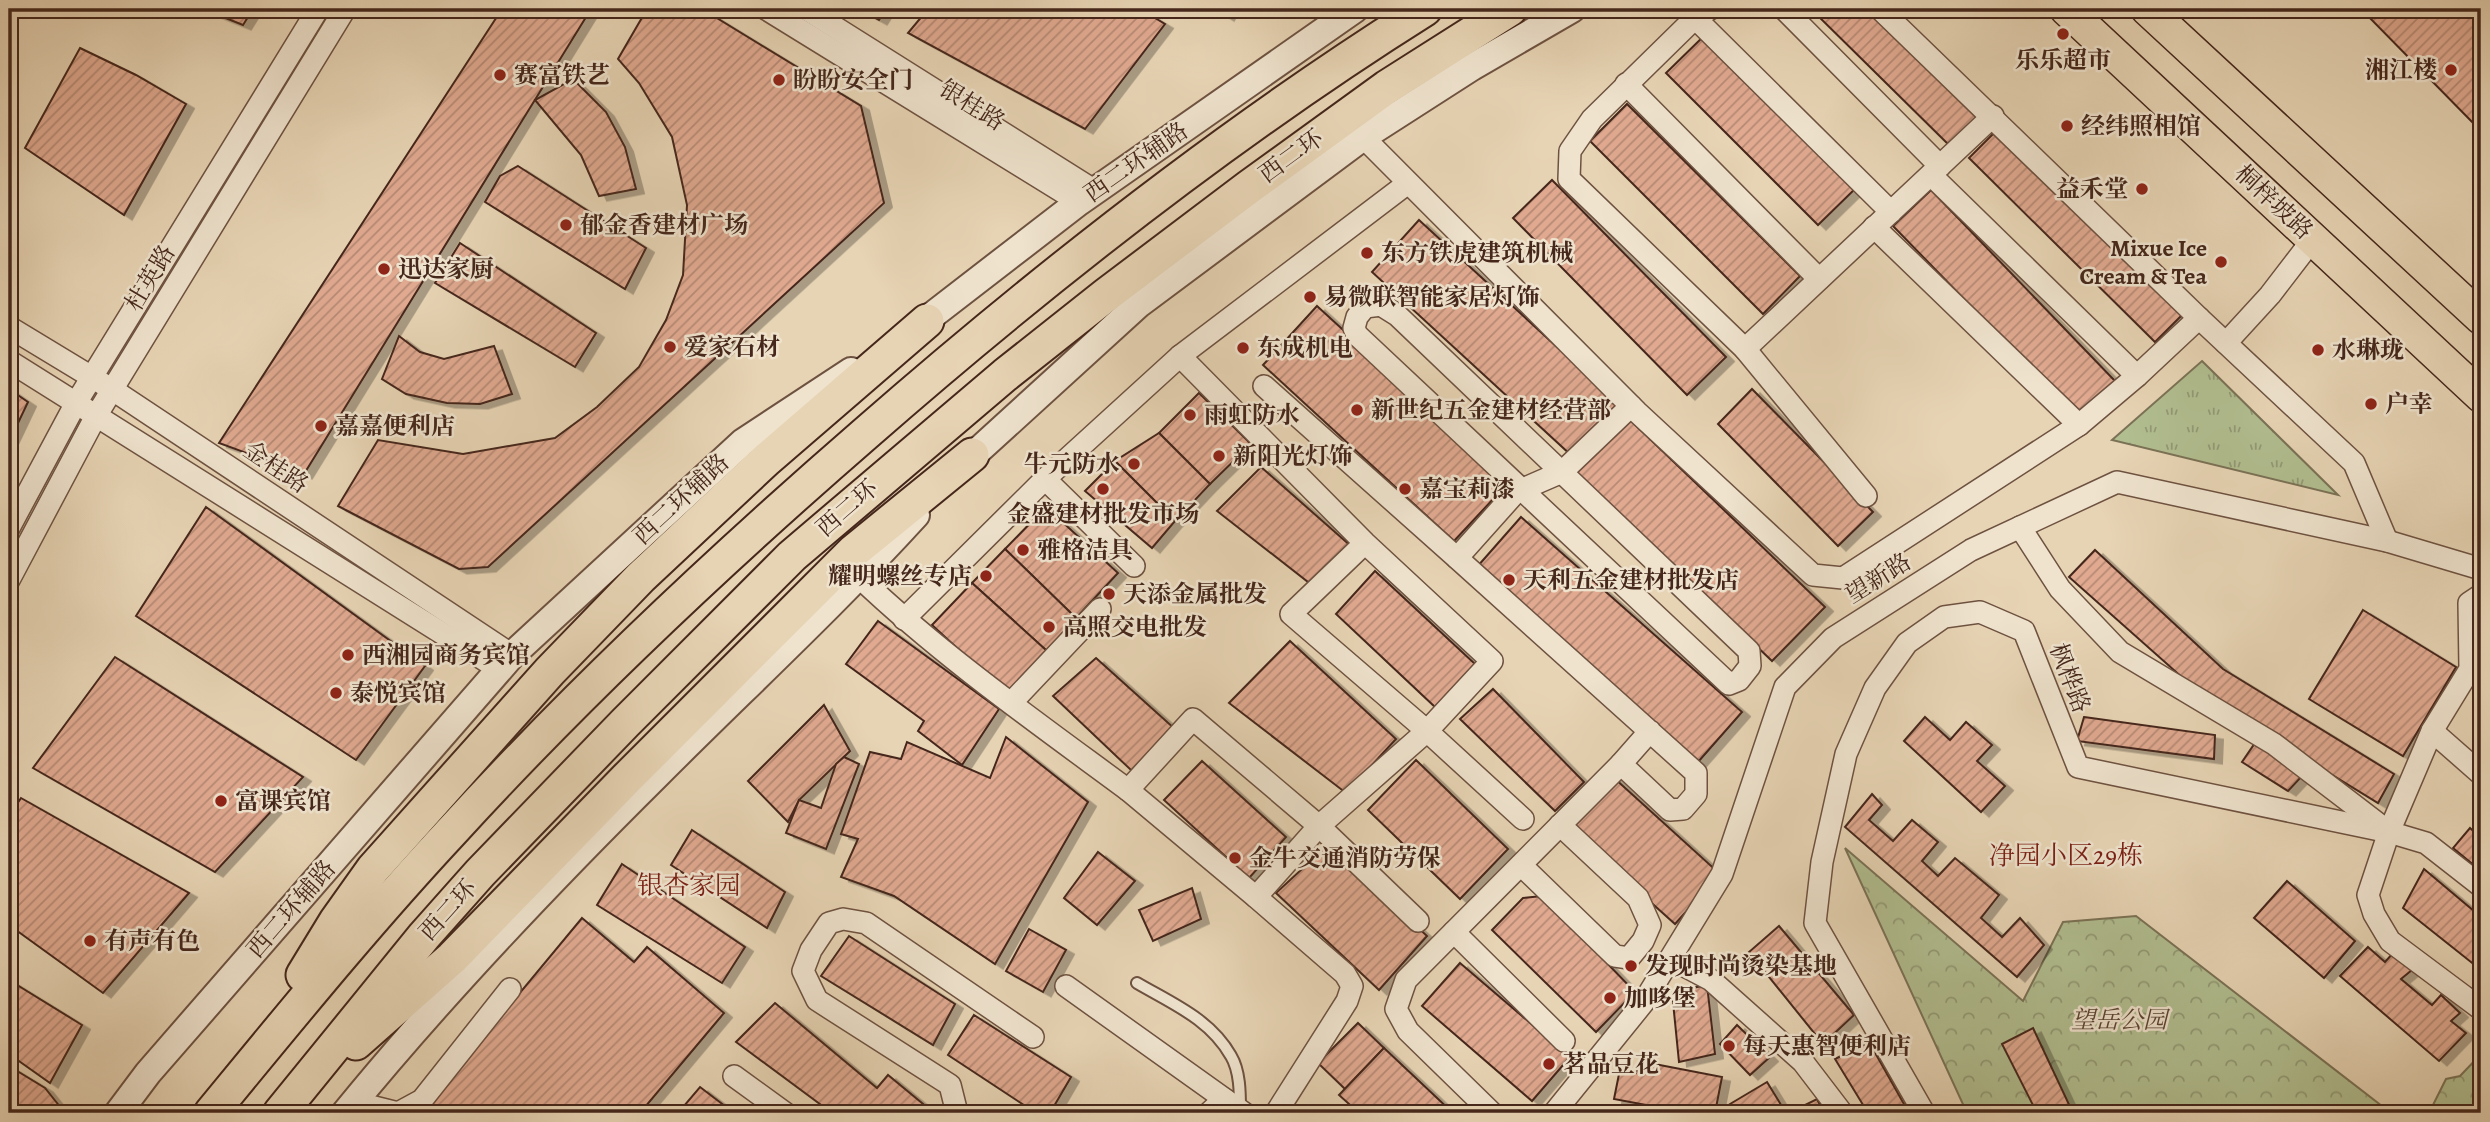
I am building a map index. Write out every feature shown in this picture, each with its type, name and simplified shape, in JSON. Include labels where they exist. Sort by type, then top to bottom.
[{"type":"highway","name":"西二环","points":[[211,1113],[322,977],[452,831],[558,719],[764,522],[967,345],[1114,229],[1250,125],[1424,9]]},
{"type":"highway","name":"西二环","points":[[288,1102],[424,936],[480,873],[792,556],[1005,374],[1106,295],[1387,87],[1510,9]]},
{"type":"highway","points":[[255,1059],[311,961],[373,869],[505,719],[651,568],[766,460],[926,321]]},
{"type":"highway","points":[[288,1102],[452,958],[627,778],[972,455]]},
{"type":"main road","name":"桐梓坡路","points":[[2066,9],[2481,396]]},
{"type":"main road","points":[[2147,9],[2481,318]]},
{"type":"street","name":"杜英路","points":[[9,528],[76,403],[318,9]]},
{"type":"street","name":"杜英路","points":[[9,580],[96,416],[345,9]]},
{"type":"street","name":"银桂路","points":[[766,9],[1087,196]]},
{"type":"street","name":"银桂路","points":[[806,9],[1087,196]]},
{"type":"street","name":"西二环辅路","points":[[118,1113],[148,1073],[506,662],[743,442],[926,321],[1087,196],[1355,9]]},
{"type":"street","points":[[972,455],[1139,304],[1363,138],[1472,67],[1572,9]]},
{"type":"street","points":[[1784,9],[2137,376]]},
{"type":"street","points":[[1880,9],[2199,318],[2354,463],[2387,541]]},
{"type":"street","points":[[1866,496],[1745,349],[1570,179],[1570,151],[1592,119],[1703,13],[1891,212]]},
{"type":"street","points":[[1626,84],[1819,279]]},
{"type":"street","points":[[1745,349],[1993,116]]},
{"type":"street","points":[[1363,138],[1631,406],[1813,575],[1843,578],[2078,425],[2137,376],[2199,318]]},
{"type":"street","points":[[904,619],[1045,479],[1181,356],[1408,183]]},
{"type":"street","points":[[1874,227],[2078,425]]},
{"type":"street","points":[[2227,343],[2270,295],[2313,239]]},
{"type":"street","points":[[1381,305],[1397,315],[1562,472],[1749,651],[1750,667],[1739,680],[1729,684],[1357,335],[1354,328],[1356,317],[1366,307],[1381,305]]},
{"type":"street","name":"金桂路","points":[[9,327],[113,390],[506,662]]},
{"type":"street","points":[[1181,356],[1365,543],[1492,662],[1427,731],[1319,826],[1256,897]]},
{"type":"street","points":[[9,361],[506,662]]},
{"type":"street","points":[[1264,386],[1696,774],[1696,794],[1683,809],[1670,810],[1621,764]]},
{"type":"street","points":[[1457,558],[1516,492],[1562,472],[1631,406]]},
{"type":"street","points":[[1045,479],[1134,566]]},
{"type":"street","name":"望新路","points":[[1555,1113],[1643,1003],[1722,874],[1785,687],[1833,638],[1971,550],[2117,482],[2387,541],[2481,569]]},
{"type":"street","points":[[2020,527],[2060,589],[2120,652],[2274,744],[2389,832],[2426,843],[2481,886]]},
{"type":"street","points":[[1365,543],[1291,614],[1427,731],[1523,819]]},
{"type":"street","points":[[357,1110],[489,947],[658,774],[856,564],[904,619],[1128,790],[1345,974],[1352,986],[1347,1001],[1276,1113]]},
{"type":"street","points":[[2481,595],[2469,603],[2470,669],[2432,731],[2389,832],[2368,895],[2374,914],[2390,941],[2481,1009]]},
{"type":"street","points":[[1011,703],[1100,610]]},
{"type":"street","name":"枫桦路","points":[[1924,1113],[1815,923],[1822,862],[1846,754],[1875,688],[1899,654],[1907,643],[1944,617],[1980,612],[2024,631],[2078,767],[2389,832]]},
{"type":"street","points":[[1128,790],[1194,719],[1319,826],[1418,920]]},
{"type":"street","points":[[1492,1113],[1408,1031],[1396,1009],[1406,980],[1621,764],[1650,731]]},
{"type":"street","points":[[2432,731],[2481,774]]},
{"type":"street","points":[[1521,864],[1615,956],[1629,958],[1643,941],[1650,925],[1638,898],[1560,825]]},
{"type":"street","points":[[957,1113],[950,1085],[817,1000],[803,971],[811,950],[829,923],[843,919],[866,923],[1033,1037]]},
{"type":"street","points":[[1454,932],[1564,1041]]},
{"type":"street","points":[[1671,959],[1711,980],[1803,1062],[1842,1113]]},
{"type":"street","points":[[1066,986],[1229,1109]]},
{"type":"street","points":[[357,1110],[398,1113],[422,1100],[510,989]]},
{"type":"street","points":[[734,1076],[785,1113]]},
{"type":"lane","points":[[1137,983],[1205,1022],[1233,1058],[1240,1088],[1229,1109]]},
{"type":"green space","points":[[2202,361],[2338,495],[2112,440]]},
{"type":"green space","name":"望岳公园","points":[[1845,848],[2023,1001],[2063,922],[2136,916],[2391,1113],[1967,1113]]},
{"type":"green space","points":[[2481,1054],[2481,1113],[2417,1113],[2433,1105],[2446,1079],[2460,1076]]},
{"type":"building","points":[[203,9],[253,9],[243,25]]},
{"type":"building","points":[[502,9],[591,9],[304,474],[219,443]]},
{"type":"building","points":[[647,9],[702,9],[861,106],[884,203],[488,567],[459,569],[338,506],[378,440],[463,454],[555,438],[597,407],[639,367],[666,320],[683,275],[687,205],[672,137],[639,83],[618,59]]},
{"type":"building","points":[[859,9],[886,9],[879,20]]},
{"type":"building","points":[[928,9],[1140,9],[1165,24],[1085,129],[908,33]]},
{"type":"building","points":[[1215,9],[1230,9],[1226,16]]},
{"type":"building","points":[[1811,9],[1871,9],[1980,117],[1951,147]]},
{"type":"building","name":"湘江楼","points":[[2361,9],[2481,9],[2481,131]]},
{"type":"building","points":[[1707,33],[1859,185],[1818,225],[1666,73]]},
{"type":"building","points":[[80,48],[136,75],[186,104],[124,215],[25,148]]},
{"type":"building","points":[[573,79],[606,112],[625,147],[636,189],[599,196],[581,155],[535,100]]},
{"type":"building","points":[[1627,104],[1800,276],[1763,314],[1590,141]]},
{"type":"building","points":[[2001,126],[2187,310],[2155,342],[1969,158]]},
{"type":"building","name":"郁金香建材广场","points":[[518,166],[646,248],[625,289],[485,202],[500,176]]},
{"type":"building","points":[[1552,180],[1726,357],[1687,395],[1513,218]]},
{"type":"building","points":[[1931,190],[2116,382],[2080,418],[1893,226]]},
{"type":"building","points":[[1419,220],[1620,405],[1572,456],[1372,272]]},
{"type":"building","points":[[460,243],[596,333],[575,367],[435,283]]},
{"type":"building","points":[[1317,306],[1509,482],[1454,541],[1263,365]]},
{"type":"building","points":[[399,336],[420,352],[444,359],[494,346],[512,394],[480,404],[447,403],[406,394],[382,379]]},
{"type":"building","points":[[9,389],[28,402],[9,442]]},
{"type":"building","points":[[1752,389],[1873,512],[1838,546],[1718,424]]},
{"type":"building","points":[[1199,393],[1251,444],[1210,484],[1159,433]]},
{"type":"building","points":[[1627,417],[1825,607],[1772,661],[1574,471]]},
{"type":"building","points":[[1159,433],[1210,484],[1175,521],[1115,461]]},
{"type":"building","points":[[1115,461],[1175,521],[1152,548],[1085,491]]},
{"type":"building","points":[[1261,467],[1352,547],[1317,589],[1217,511]]},
{"type":"building","points":[[206,507],[425,666],[356,760],[136,616]]},
{"type":"building","points":[[1046,507],[1118,573],[1076,618],[1005,549]]},
{"type":"building","points":[[1521,517],[1742,712],[1698,762],[1477,567]]},
{"type":"building","points":[[1005,549],[1076,618],[1047,651],[972,583]]},
{"type":"building","points":[[2095,550],[2223,669],[2394,774],[2378,803],[2202,695],[2069,577]]},
{"type":"building","points":[[1375,571],[1475,664],[1435,707],[1336,614]]},
{"type":"building","points":[[972,583],[1047,651],[1007,694],[932,625]]},
{"type":"building","points":[[2363,610],[2456,667],[2403,756],[2309,699]]},
{"type":"building","points":[[878,621],[999,709],[962,765],[918,731],[924,721],[846,664]]},
{"type":"building","points":[[1290,641],[1396,739],[1346,793],[1229,703]]},
{"type":"building","points":[[115,657],[303,777],[215,872],[33,768]]},
{"type":"building","points":[[1096,658],[1176,730],[1132,771],[1053,696]]},
{"type":"building","points":[[1493,689],[1584,782],[1555,811],[1460,719]]},
{"type":"building","points":[[824,705],[850,751],[799,800],[788,822],[748,781]]},
{"type":"building","points":[[1925,717],[1950,740],[1966,722],[1992,745],[1977,761],[2005,786],[1981,812],[1904,741]]},
{"type":"building","points":[[2084,717],[2215,735],[2214,759],[2077,741]]},
{"type":"building","points":[[1006,737],[1088,802],[995,964],[894,896],[841,877],[858,839],[841,834],[870,752],[901,759],[907,742],[990,778]]},
{"type":"building","points":[[2255,743],[2303,775],[2288,791],[2242,762]]},
{"type":"building","points":[[844,757],[859,764],[826,849],[786,833],[799,800],[821,808],[836,764]]},
{"type":"building","points":[[1416,760],[1508,849],[1460,899],[1368,810]]},
{"type":"building","points":[[1202,761],[1286,837],[1249,878],[1164,800]]},
{"type":"building","points":[[1613,777],[1720,874],[1675,924],[1568,828]]},
{"type":"building","points":[[1872,794],[1882,805],[1869,820],[1893,841],[1912,820],[1938,842],[1922,861],[1938,876],[1955,858],[1999,895],[1981,918],[2002,937],[2020,918],[2044,945],[2017,977],[1845,827]]},
{"type":"building","points":[[21,798],[189,893],[103,993],[9,925],[9,816]]},
{"type":"building","points":[[2470,828],[2481,838],[2481,871],[2453,848]]},
{"type":"building","points":[[692,830],[785,892],[767,928],[671,865]]},
{"type":"building","points":[[1329,844],[1427,936],[1379,990],[1276,893]]},
{"type":"building","points":[[1098,852],[1135,881],[1097,925],[1064,898]]},
{"type":"building","points":[[622,864],[745,947],[722,983],[597,905]]},
{"type":"building","points":[[2424,869],[2481,917],[2481,970],[2403,908]]},
{"type":"building","points":[[2287,881],[2355,941],[2324,978],[2254,918]]},
{"type":"building","points":[[1192,888],[1201,919],[1153,941],[1139,910]]},
{"type":"building","points":[[1542,896],[1635,992],[1596,1032],[1492,930],[1523,898]]},
{"type":"building","points":[[582,918],[634,962],[647,947],[724,1013],[640,1113],[433,1113],[426,1106]]},
{"type":"building","points":[[1779,926],[1854,1015],[1823,1044],[1749,952]]},
{"type":"building","points":[[1029,929],[1066,950],[1043,992],[1006,971]]},
{"type":"building","points":[[849,936],[955,1004],[933,1045],[821,976]]},
{"type":"building","points":[[2368,947],[2385,962],[2394,952],[2412,970],[2401,979],[2432,1005],[2441,995],[2460,1013],[2451,1021],[2466,1033],[2439,1061],[2340,976]]},
{"type":"building","points":[[1460,963],[1570,1057],[1532,1101],[1422,1006]]},
{"type":"building","points":[[9,980],[82,1025],[50,1083],[9,1054]]},
{"type":"building","points":[[1707,985],[1715,1054],[1679,1062],[1672,992]]},
{"type":"building","points":[[775,1003],[877,1088],[888,1075],[934,1113],[832,1113],[736,1042]]},
{"type":"building","points":[[974,1015],[1071,1077],[1050,1113],[1036,1113],[948,1055]]},
{"type":"building","points":[[1358,1023],[1384,1048],[1345,1089],[1318,1063]]},
{"type":"building","points":[[1737,1025],[1770,1057],[1750,1075],[1720,1044]]},
{"type":"building","points":[[2033,1028],[2073,1113],[2037,1113],[2002,1044]]},
{"type":"building","points":[[1869,1042],[1909,1113],[1868,1113],[1835,1059]]},
{"type":"building","points":[[1384,1048],[1453,1113],[1359,1113],[1339,1095]]},
{"type":"building","points":[[1639,1061],[1722,1077],[1715,1113],[1689,1113],[1614,1099],[1620,1069],[1636,1073]]},
{"type":"building","points":[[9,1066],[45,1088],[61,1108],[58,1113],[9,1113]]},
{"type":"building","points":[[1767,1082],[1786,1113],[1735,1113],[1730,1104]]},
{"type":"building","points":[[700,1087],[734,1113],[678,1113]]},
{"type":"building","points":[[1817,1099],[1824,1113],[1789,1113]]},
{"type":"place","name":"乐乐超市","points":[[2063,34]]},
{"type":"place","name":"湘江楼","points":[[2451,70]]},
{"type":"place","name":"赛富铁艺","points":[[500,75]]},
{"type":"place","name":"盼盼安全门","points":[[779,80]]},
{"type":"place","name":"经纬照相馆","points":[[2067,126]]},
{"type":"place","name":"益禾堂","points":[[2142,189]]},
{"type":"place","name":"郁金香建材广场","points":[[566,225]]},
{"type":"place","name":"东方铁虎建筑机械","points":[[1367,253]]},
{"type":"place","name":"Mixue Ice Cream & Tea","points":[[2221,262]]},
{"type":"place","name":"迅达家厨","points":[[384,269]]},
{"type":"place","name":"易微联智能家居灯饰","points":[[1310,297]]},
{"type":"place","name":"爱家石材","points":[[670,347]]},
{"type":"place","name":"东成机电","points":[[1243,348]]},
{"type":"place","name":"水琳珑","points":[[2318,350]]},
{"type":"place","name":"户幸","points":[[2371,404]]},
{"type":"place","name":"新世纪五金建材经营部","points":[[1357,410]]},
{"type":"place","name":"雨虹防水","points":[[1190,415]]},
{"type":"place","name":"嘉嘉便利店","points":[[321,426]]},
{"type":"place","name":"新阳光灯饰","points":[[1219,456]]},
{"type":"place","name":"牛元防水","points":[[1134,464]]},
{"type":"place","name":"金盛建材批发市场","points":[[1103,489]]},
{"type":"place","name":"嘉宝莉漆","points":[[1405,489]]},
{"type":"place","name":"雅格洁具","points":[[1023,550]]},
{"type":"place","name":"耀明螺丝专店","points":[[986,576]]},
{"type":"place","name":"天利五金建材批发店","points":[[1509,580]]},
{"type":"place","name":"天添金属批发","points":[[1109,594]]},
{"type":"place","name":"高照交电批发","points":[[1049,627]]},
{"type":"place","name":"西湘园商务宾馆","points":[[348,655]]},
{"type":"place","name":"泰悦宾馆","points":[[336,693]]},
{"type":"place","name":"富课宾馆","points":[[221,801]]},
{"type":"place","name":"金牛交通消防劳保","points":[[1235,858]]},
{"type":"place","name":"有声有色","points":[[90,941]]},
{"type":"place","name":"发现时尚烫染基地","points":[[1631,966]]},
{"type":"place","name":"加哆堡","points":[[1610,998]]},
{"type":"place","name":"每天惠智便利店","points":[[1729,1046]]},
{"type":"place","name":"茗品豆花","points":[[1549,1064]]},
{"type":"district","name":"净园小区29栋","points":[[2066,855]]},
{"type":"district","name":"银杏家园","points":[[689,885]]}]
